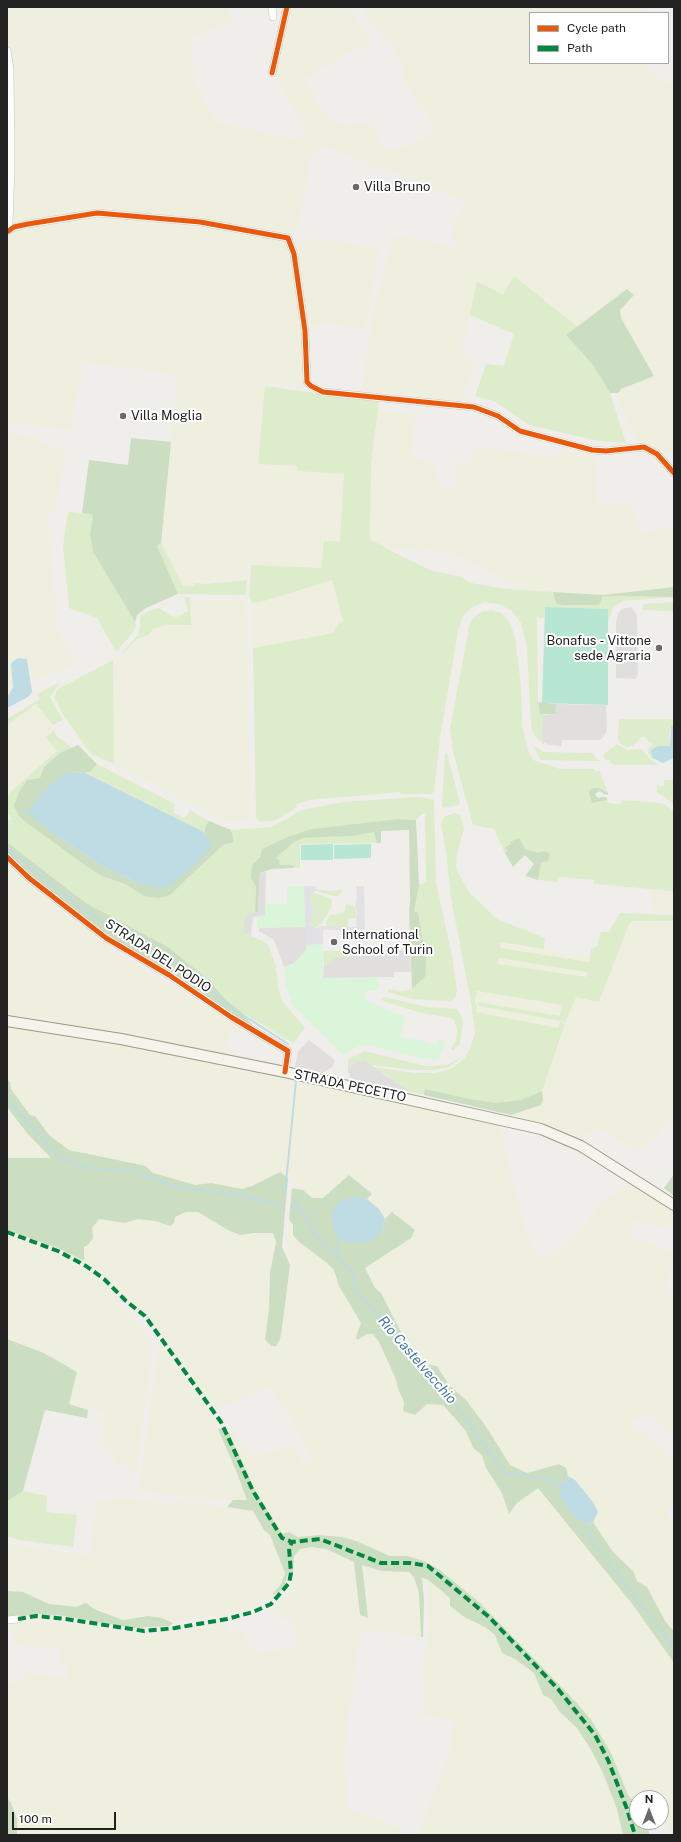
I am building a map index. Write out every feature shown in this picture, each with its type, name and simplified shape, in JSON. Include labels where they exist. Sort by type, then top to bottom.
[{"type":"main road","name":"STRADA PECETTO","points":[[7,1021],[121,1039],[285,1072],[541,1129],[581,1146],[674,1206]]},
{"type":"street","points":[[272,7],[273,17]]},
{"type":"street","points":[[272,73],[287,7]]},
{"type":"street","points":[[7,51],[10,70],[11,163],[7,231],[28,224],[86,214],[101,214],[200,222],[288,238],[294,254],[305,331],[306,375],[307,382],[311,386],[323,392],[474,407],[498,416],[520,431],[592,450],[606,451],[644,447],[657,454],[674,473]]},
{"type":"street","name":"STRADA DEL PODIO","points":[[7,857],[29,878],[106,938],[169,975],[231,1017],[288,1051],[285,1072]]},
{"type":"street","points":[[7,1620],[18,1619]]},
{"type":"green space","points":[[7,7],[230,7],[230,20],[192,38],[194,84],[216,122],[296,140],[307,132],[274,75],[289,7],[347,7],[375,44],[350,52],[304,79],[326,118],[343,124],[370,123],[382,146],[387,150],[412,145],[438,130],[403,80],[402,66],[393,46],[360,7],[650,7],[646,12],[529,12],[529,64],[643,64],[671,86],[674,81],[674,454],[660,452],[647,443],[637,442],[619,403],[618,393],[621,389],[654,376],[621,318],[620,310],[634,295],[578,327],[515,277],[503,295],[477,281],[461,356],[474,361],[462,401],[361,391],[375,302],[394,235],[460,248],[451,238],[452,226],[467,202],[387,169],[375,168],[339,151],[321,147],[312,153],[298,230],[288,234],[250,226],[184,217],[101,210],[13,225],[13,67],[7,32]]},
{"type":"green space","points":[[97,217],[174,223],[275,237],[286,243],[290,250],[302,327],[303,384],[297,386],[265,384],[258,464],[297,466],[297,471],[344,474],[340,542],[321,568],[251,565],[254,523],[248,579],[196,581],[195,586],[183,586],[161,543],[177,375],[83,362],[71,430],[7,422],[7,244],[11,233],[38,226]]},
{"type":"green space","points":[[314,238],[379,248],[365,329],[330,323],[309,326],[295,244]]},
{"type":"green space","points":[[514,276],[578,327],[566,335],[593,365],[610,393],[626,443],[599,441],[529,425],[494,401],[475,396],[486,364],[504,366],[514,334],[470,315],[477,281],[503,295]]},
{"type":"green space","points":[[627,289],[634,295],[620,310],[621,318],[654,376],[621,389],[618,393],[610,393],[593,365],[566,335]]},
{"type":"green space","points":[[265,386],[379,402],[371,464],[370,539],[393,552],[432,571],[459,576],[471,583],[507,589],[553,592],[556,602],[603,596],[674,597],[623,601],[613,608],[608,622],[608,609],[545,607],[544,618],[537,618],[538,705],[540,713],[543,715],[542,741],[545,743],[544,745],[534,735],[531,726],[527,647],[521,623],[512,611],[499,604],[484,602],[471,608],[463,616],[458,631],[440,738],[434,792],[431,794],[401,794],[400,792],[309,800],[296,804],[297,807],[274,821],[261,822],[256,817],[253,648],[334,633],[337,625],[343,621],[332,580],[261,602],[252,603],[249,596],[251,565],[321,568],[324,541],[340,542],[344,474],[297,471],[297,466],[258,464]]},
{"type":"green space","points":[[378,411],[415,414],[412,457],[435,464],[439,487],[454,490],[459,461],[471,463],[475,446],[560,458],[562,449],[596,453],[598,505],[632,506],[641,533],[674,527],[674,587],[603,595],[525,591],[474,563],[442,550],[387,549],[370,539],[371,464]]},
{"type":"green space","points":[[7,433],[36,437],[36,441],[67,450],[55,509],[48,512],[57,630],[74,659],[71,667],[31,680],[27,659],[11,692],[7,697]]},
{"type":"green space","points":[[131,438],[171,442],[161,543],[157,546],[178,594],[146,608],[137,615],[135,622],[93,552],[90,534],[93,515],[82,513],[89,460],[128,465]]},
{"type":"green space","points":[[68,512],[93,515],[90,534],[93,552],[135,622],[136,626],[131,635],[116,652],[97,618],[69,608],[63,546]]},
{"type":"green space","points":[[161,543],[183,586],[195,586],[195,583],[207,584],[247,580],[246,595],[178,594],[157,546]]},
{"type":"green space","points":[[333,580],[343,621],[337,625],[335,633],[253,648],[252,603],[261,602]]},
{"type":"green space","points":[[674,587],[674,597],[603,596],[599,605],[562,605],[556,603],[553,592],[603,595]]},
{"type":"green space","points":[[184,597],[190,598],[191,625],[165,625],[154,629],[148,635],[137,639],[123,654],[123,652],[137,636],[140,629],[140,616],[148,611],[159,608],[171,616],[177,617],[188,611]]},
{"type":"green space","points":[[190,600],[246,600],[250,820],[227,822],[114,764],[113,660],[123,654],[137,639],[148,635],[154,629],[165,625],[190,625]]},
{"type":"green space","points":[[674,602],[674,611],[643,610],[643,604]]},
{"type":"green space","points":[[545,607],[608,609],[608,705],[542,703]]},
{"type":"green space","points":[[492,610],[501,613],[508,620],[515,636],[521,686],[522,724],[527,748],[533,760],[560,769],[594,769],[597,772],[599,770],[608,793],[599,788],[592,788],[592,803],[607,800],[607,802],[621,804],[622,800],[662,803],[674,811],[674,891],[594,884],[594,880],[558,877],[558,882],[538,880],[541,863],[538,853],[511,844],[505,853],[494,829],[473,825],[453,752],[450,729],[471,621],[484,611]]},
{"type":"green space","points":[[113,660],[114,764],[91,754],[62,713],[54,697],[58,689]]},
{"type":"green space","points":[[60,682],[50,697],[63,720],[53,725],[36,704],[7,725],[7,719],[40,699],[37,694]]},
{"type":"green space","points":[[538,702],[556,704],[556,714],[540,714]]},
{"type":"green space","points":[[36,704],[56,728],[46,737],[57,751],[7,795],[7,725]]},
{"type":"green space","points":[[619,719],[674,719],[674,727],[671,726],[669,735],[670,746],[658,746],[653,758],[655,759],[651,758],[648,753],[649,748],[654,743],[650,743],[645,737],[641,737],[638,742],[632,746],[626,747],[619,743],[618,739]]},
{"type":"green space","points":[[54,730],[56,735],[72,748],[60,753],[44,767],[40,778],[48,839],[101,875],[125,884],[144,896],[158,898],[170,895],[223,845],[234,842],[231,830],[272,827],[302,810],[343,802],[416,797],[434,800],[436,882],[452,956],[457,990],[456,996],[451,1001],[412,999],[388,992],[388,989],[402,991],[412,989],[425,977],[414,911],[419,885],[426,882],[425,814],[422,814],[416,820],[398,819],[312,829],[262,849],[260,857],[252,865],[251,878],[256,886],[255,912],[245,916],[243,932],[268,944],[275,963],[279,991],[283,1002],[305,1028],[293,1043],[241,1012],[223,997],[209,980],[168,947],[88,904],[7,842],[7,822],[12,818],[7,812],[7,795],[57,751],[46,737]]},
{"type":"green space","points":[[617,744],[627,750],[641,749],[651,760],[659,765],[615,765],[610,762],[610,760],[605,760],[604,754]]},
{"type":"green space","points":[[78,745],[97,764],[91,771],[85,773],[70,772],[58,837],[104,867],[138,883],[204,836],[205,828],[209,821],[231,830],[234,842],[223,845],[170,895],[158,898],[144,896],[125,884],[102,876],[31,826],[19,816],[14,806],[19,792],[27,780],[40,778],[44,767],[60,753]]},
{"type":"green space","points":[[533,745],[544,752],[592,753],[599,761],[540,760]]},
{"type":"green space","points":[[445,753],[447,753],[460,803],[458,805],[443,808],[442,803]]},
{"type":"green space","points":[[97,764],[175,804],[173,813],[185,818],[190,810],[209,821],[204,832],[85,773],[91,771]]},
{"type":"green space","points":[[664,780],[674,780],[674,804],[657,792],[657,786],[664,786]]},
{"type":"green space","points":[[592,788],[599,788],[608,793],[608,795],[600,791],[595,794],[598,798],[603,797],[607,798],[607,800],[592,803],[589,792]]},
{"type":"green space","points":[[454,813],[460,815],[464,829],[457,853],[456,865],[458,873],[470,893],[497,919],[545,938],[544,949],[501,942],[500,948],[589,962],[591,949],[597,946],[601,932],[609,932],[620,913],[674,915],[674,921],[632,921],[629,924],[599,1002],[576,997],[565,1023],[560,1021],[479,1006],[477,1002],[560,1016],[562,1005],[477,991],[475,1002],[477,1006],[476,1012],[558,1028],[560,1022],[565,1024],[542,1091],[521,1100],[496,1103],[425,1089],[424,1095],[412,1092],[374,1067],[414,1073],[436,1073],[450,1069],[458,1064],[465,1057],[471,1047],[475,1032],[471,1002],[451,898],[446,852],[441,824],[444,817]],"holes":[[[498,958],[587,972],[586,977],[498,964]]]},
{"type":"green space","points":[[398,819],[416,820],[419,885],[414,911],[418,913],[426,961],[425,977],[412,989],[409,912],[409,830],[381,831],[381,843],[377,843],[374,832],[352,836],[303,838],[293,843],[276,858],[279,860],[280,865],[292,865],[294,868],[272,869],[260,873],[258,912],[255,912],[256,886],[251,878],[252,865],[260,857],[262,849],[288,837],[312,829]]},
{"type":"green space","points":[[375,832],[377,843],[300,844],[300,868],[294,868],[292,865],[280,865],[276,858],[293,843],[303,838],[352,836]]},
{"type":"green space","points":[[519,838],[525,849],[538,853],[542,851],[550,853],[548,861],[541,863],[538,880],[525,876],[534,864],[525,855],[513,867],[505,853],[507,851],[506,847],[511,844],[510,842]]},
{"type":"green space","points":[[7,842],[86,903],[168,947],[209,980],[224,998],[241,1012],[254,1027],[106,933],[53,894],[7,854]]},
{"type":"green space","points":[[333,844],[333,860],[301,860],[301,845]]},
{"type":"green space","points":[[371,844],[371,858],[334,859],[334,845]]},
{"type":"green space","points":[[7,866],[62,913],[119,955],[240,1027],[240,1031],[230,1030],[226,1056],[39,1019],[7,1015]]},
{"type":"green space","points":[[304,886],[306,927],[257,928],[257,916],[265,915],[266,904],[287,904],[287,887]]},
{"type":"green space","points":[[315,889],[330,891],[343,890],[338,896],[334,896],[315,891]]},
{"type":"green space","points":[[652,891],[674,893],[674,911],[651,910]]},
{"type":"green space","points":[[314,893],[330,898],[332,901],[331,908],[322,923],[315,928],[310,925],[314,910],[310,900],[311,894]]},
{"type":"green space","points":[[346,904],[355,907],[357,918],[348,919],[348,927],[327,927],[326,923],[330,915],[344,913]]},
{"type":"green space","points":[[632,921],[674,921],[674,1116],[644,1148],[639,1151],[630,1148],[610,1134],[601,1130],[591,1131],[579,1139],[556,1129],[511,1115],[541,1105],[543,1100],[542,1091],[575,999],[576,997],[583,997],[599,1002],[628,924]]},
{"type":"green space","points":[[501,942],[590,956],[589,962],[500,948]]},
{"type":"green space","points":[[323,944],[323,978],[378,978],[379,986],[377,991],[366,991],[365,999],[384,1009],[405,1016],[400,1037],[412,1040],[413,1038],[437,1046],[439,1040],[445,1041],[439,1058],[435,1060],[426,1059],[369,1045],[359,1046],[343,1055],[293,1006],[286,986],[284,967],[294,962],[306,950],[306,945]]},
{"type":"green space","points":[[323,951],[365,951],[365,956],[350,958],[330,965],[324,965]]},
{"type":"green space","points":[[498,958],[587,972],[586,978],[497,964]]},
{"type":"green space","points":[[477,991],[562,1006],[560,1016],[475,1002]]},
{"type":"green space","points":[[384,997],[427,1007],[456,1009],[461,1015],[463,1022],[460,1044],[453,1050],[451,1048],[456,1041],[457,1030],[454,1020],[451,1018],[422,1013],[388,1003],[382,1000]]},
{"type":"green space","points":[[477,1006],[560,1021],[558,1028],[476,1012]]},
{"type":"green space","points":[[7,1025],[107,1041],[499,1125],[527,1236],[533,1250],[546,1261],[578,1232],[611,1194],[615,1197],[630,1181],[674,1210],[674,1215],[666,1229],[635,1219],[629,1235],[674,1254],[674,1262],[665,1291],[674,1294],[674,1437],[650,1412],[631,1422],[634,1428],[674,1458],[674,1504],[666,1510],[674,1523],[674,1632],[665,1621],[647,1587],[637,1581],[633,1571],[613,1552],[593,1522],[598,1512],[593,1502],[575,1480],[568,1476],[566,1468],[559,1464],[527,1473],[510,1465],[485,1425],[466,1400],[449,1385],[437,1367],[428,1365],[412,1349],[401,1332],[381,1293],[375,1288],[365,1268],[411,1238],[392,1212],[385,1219],[379,1209],[367,1199],[371,1194],[349,1176],[323,1198],[312,1198],[303,1190],[292,1188],[294,1180],[280,1172],[252,1186],[242,1189],[211,1183],[195,1185],[153,1173],[146,1166],[69,1150],[48,1135],[35,1117],[30,1115],[11,1089],[10,1082],[7,1079]]},
{"type":"green space","points":[[364,1051],[426,1066],[447,1065],[463,1056],[449,1067],[436,1070],[414,1070],[371,1065],[365,1060],[358,1061],[353,1065],[348,1064],[348,1059]]},
{"type":"green space","points":[[7,1079],[10,1082],[11,1089],[30,1115],[35,1116],[49,1135],[69,1150],[146,1166],[153,1173],[195,1185],[211,1183],[242,1189],[252,1186],[280,1172],[288,1178],[282,1247],[290,1265],[282,1328],[280,1339],[276,1346],[271,1346],[265,1339],[269,1309],[270,1273],[276,1242],[273,1233],[241,1235],[230,1231],[198,1212],[186,1212],[175,1217],[174,1223],[170,1226],[155,1221],[138,1219],[125,1223],[99,1219],[92,1228],[93,1238],[88,1245],[84,1247],[84,1261],[58,1248],[7,1230],[7,1158],[51,1158],[27,1133],[7,1107]]},
{"type":"green space","points":[[425,1089],[496,1103],[521,1100],[542,1091],[543,1100],[541,1105],[511,1115],[424,1095]]},
{"type":"green space","points":[[7,1107],[27,1133],[52,1159],[7,1158]]},
{"type":"green space","points":[[674,1174],[674,1196],[664,1188]]},
{"type":"green space","points":[[349,1175],[372,1194],[367,1199],[357,1197],[381,1234],[385,1219],[392,1212],[415,1230],[411,1238],[365,1268],[375,1288],[381,1293],[401,1332],[412,1349],[428,1365],[437,1366],[449,1385],[466,1400],[485,1425],[510,1465],[527,1473],[559,1464],[566,1468],[568,1476],[560,1485],[586,1524],[593,1522],[613,1552],[633,1571],[637,1581],[647,1587],[665,1621],[674,1632],[674,1663],[633,1605],[538,1488],[517,1503],[509,1514],[502,1493],[486,1468],[482,1455],[473,1448],[466,1431],[443,1405],[427,1404],[415,1415],[403,1411],[404,1402],[395,1377],[379,1342],[373,1334],[367,1334],[357,1340],[356,1337],[361,1323],[339,1286],[334,1270],[298,1241],[293,1235],[293,1225],[289,1219],[292,1188],[303,1190],[312,1198],[323,1198]]},
{"type":"green space","points":[[186,1212],[198,1212],[241,1235],[273,1233],[276,1242],[272,1252],[269,1309],[266,1326],[282,1328],[290,1265],[286,1255],[289,1219],[293,1225],[293,1235],[298,1241],[334,1270],[339,1286],[361,1323],[356,1337],[357,1339],[367,1334],[373,1334],[379,1342],[395,1377],[404,1402],[443,1405],[466,1431],[473,1448],[482,1455],[486,1468],[502,1493],[509,1514],[517,1503],[537,1488],[633,1605],[674,1663],[674,1835],[669,1835],[667,1830],[669,1830],[669,1790],[629,1790],[629,1795],[592,1721],[576,1702],[480,1603],[440,1570],[424,1561],[407,1556],[390,1556],[319,1535],[298,1537],[282,1534],[255,1491],[229,1432],[234,1431],[251,1457],[295,1446],[302,1464],[313,1460],[290,1413],[284,1411],[270,1386],[215,1410],[146,1313],[120,1292],[101,1272],[84,1261],[84,1247],[92,1228],[99,1219],[125,1223],[138,1219],[155,1221],[170,1226],[174,1217]]},
{"type":"green space","points":[[7,1236],[60,1255],[79,1265],[107,1286],[119,1303],[149,1334],[152,1350],[136,1475],[128,1466],[117,1463],[109,1449],[101,1442],[106,1413],[69,1404],[44,1353],[7,1339]]},
{"type":"green space","points":[[156,1337],[203,1403],[217,1426],[247,1501],[210,1499],[138,1491],[159,1348]]},
{"type":"green space","points":[[7,1339],[44,1353],[77,1372],[69,1404],[88,1410],[87,1418],[45,1410],[23,1491],[7,1501]]},
{"type":"green space","points":[[222,1428],[229,1433],[255,1491],[282,1534],[289,1532],[298,1537],[319,1535],[342,1537],[356,1541],[390,1556],[407,1556],[424,1561],[440,1570],[480,1603],[576,1702],[592,1721],[611,1753],[629,1796],[629,1830],[648,1830],[650,1835],[623,1835],[617,1809],[603,1773],[590,1748],[577,1728],[560,1712],[551,1699],[543,1695],[534,1673],[515,1659],[502,1653],[495,1635],[485,1627],[466,1618],[450,1606],[450,1598],[427,1579],[422,1578],[424,1600],[423,1637],[421,1637],[419,1593],[414,1577],[409,1572],[382,1571],[362,1565],[368,1618],[360,1615],[354,1562],[326,1549],[312,1547],[300,1549],[294,1556],[293,1575],[288,1574],[285,1584],[279,1592],[272,1595],[281,1584],[285,1573],[270,1535],[264,1530],[253,1511],[227,1507],[233,1500],[247,1500],[218,1429]]},
{"type":"green space","points":[[23,1491],[47,1496],[46,1512],[77,1515],[73,1547],[19,1540],[7,1536],[7,1501]]},
{"type":"green space","points":[[129,1498],[165,1504],[174,1503],[176,1501],[253,1511],[264,1530],[270,1535],[285,1573],[281,1584],[272,1595],[255,1607],[173,1623],[162,1618],[148,1616],[123,1620],[94,1609],[86,1603],[76,1607],[49,1604],[23,1592],[7,1591],[7,1544],[90,1556],[96,1501]]},
{"type":"green space","points":[[312,1547],[326,1549],[354,1562],[360,1615],[368,1618],[362,1565],[382,1571],[409,1572],[414,1577],[419,1593],[421,1637],[361,1629],[347,1725],[345,1761],[348,1808],[401,1829],[400,1835],[17,1835],[17,1819],[7,1797],[7,1685],[24,1680],[26,1674],[68,1678],[69,1666],[59,1665],[60,1649],[13,1645],[14,1627],[19,1623],[64,1623],[150,1635],[181,1632],[225,1623],[228,1632],[242,1630],[246,1642],[252,1652],[262,1653],[298,1646],[292,1618],[280,1620],[277,1606],[288,1594],[294,1580],[294,1557],[300,1549]]},
{"type":"green space","points":[[427,1579],[450,1598],[466,1618],[485,1627],[495,1635],[503,1653],[515,1659],[534,1673],[543,1695],[551,1699],[560,1712],[577,1728],[590,1748],[603,1773],[617,1809],[623,1835],[418,1835],[450,1749],[453,1720],[422,1715],[425,1692],[422,1668],[428,1630]]},
{"type":"green space","points":[[7,1591],[23,1592],[49,1604],[76,1607],[86,1603],[94,1609],[123,1620],[148,1616],[162,1618],[173,1623],[169,1626],[134,1628],[64,1616],[38,1614],[7,1618]]},
{"type":"green space","points":[[7,1797],[17,1819],[17,1835],[7,1835]]},
{"type":"shaded area","points":[[631,607],[637,615],[638,675],[635,679],[616,678],[616,623],[618,613],[622,609]]},
{"type":"shaded area","points":[[556,704],[606,705],[607,731],[601,740],[562,740],[561,746],[549,745],[542,741],[543,715],[555,714]]},
{"type":"shaded area","points":[[266,872],[265,915],[253,917],[251,936],[243,932],[245,916],[258,911],[260,873]]},
{"type":"shaded area","points":[[304,886],[316,886],[314,893],[311,894],[310,900],[314,910],[310,925],[316,928],[320,926],[356,927],[356,886],[364,886],[365,930],[323,930],[323,944],[306,945]]},
{"type":"shaded area","points":[[306,927],[306,950],[294,963],[284,967],[274,940],[259,931],[259,928]]},
{"type":"shaded area","points":[[410,950],[411,972],[394,972],[394,977],[323,978],[324,965],[330,965],[334,958],[364,956],[365,951]]},
{"type":"shaded area","points":[[309,1040],[335,1060],[332,1067],[323,1073],[295,1067],[298,1051]]},
{"type":"shaded area","points":[[365,1060],[412,1092],[352,1080],[348,1072],[348,1064],[353,1065],[358,1061]]},
{"type":"water","points":[[18,658],[27,659],[32,692],[28,697],[7,708],[7,697],[13,688],[11,663]]},
{"type":"water","points":[[671,726],[674,727],[674,758],[663,763],[653,758],[651,750],[658,746],[670,746]]},
{"type":"water","points":[[70,772],[85,773],[204,832],[204,836],[210,841],[211,847],[191,869],[165,889],[138,883],[104,867],[58,837],[27,812],[46,789],[63,775]]},
{"type":"water","points":[[357,1197],[367,1199],[379,1209],[385,1219],[381,1234],[368,1242],[352,1243],[339,1239],[332,1226],[332,1211],[341,1200]]},
{"type":"water","points":[[568,1476],[575,1480],[593,1502],[598,1512],[593,1522],[586,1524],[572,1514],[560,1496],[560,1485]]},
{"type":"waterway","points":[[22,812],[29,812]]},
{"type":"waterway","points":[[7,848],[85,911],[180,965],[232,1008],[288,1044]]},
{"type":"waterway","points":[[285,1193],[296,1081]]},
{"type":"waterway","name":"Rio Castelvecchio","points":[[7,1099],[58,1157],[90,1168],[133,1171],[179,1188],[238,1195],[283,1205]]},
{"type":"waterway","points":[[294,1199],[304,1213]]},
{"type":"waterway","name":"Rio Castelvecchio","points":[[293,1208],[304,1213],[311,1230],[324,1245],[336,1254],[354,1275],[355,1290],[399,1335],[414,1357],[438,1381],[505,1473],[544,1478],[560,1485]]},
{"type":"waterway","points":[[336,1254],[339,1239]]},
{"type":"waterway","name":"Rio Castelvecchio","points":[[586,1524],[593,1543],[674,1647]]},
{"type":"marked path","points":[[7,1232],[58,1251],[86,1266],[104,1279],[126,1301],[145,1316],[221,1422],[253,1491],[282,1538],[292,1542],[320,1539],[381,1563],[410,1563],[428,1566],[489,1617],[558,1689],[595,1735],[608,1760],[627,1809],[635,1835]]},
{"type":"marked path","points":[[18,1619],[36,1616],[144,1631],[175,1628],[227,1619],[253,1612],[271,1604],[289,1583],[291,1573],[289,1548],[292,1542]]},
{"type":"cycle path","points":[[272,73],[287,7]]},
{"type":"cycle path","points":[[7,232],[14,227],[28,224],[97,213],[200,222],[288,238],[294,254],[305,331],[307,382],[311,386],[323,392],[474,407],[498,416],[520,431],[592,450],[606,451],[644,447],[657,454],[674,473]]},
{"type":"cycle path","points":[[7,857],[29,878],[106,938],[169,975],[231,1017],[288,1051],[285,1072]]},
{"type":"place","name":"Villa Bruno","points":[[356,187]]},
{"type":"place","name":"Villa Moglia","points":[[123,416]]},
{"type":"place","name":"Bonafus - Vittone sede Agraria","points":[[659,648]]},
{"type":"place","name":"International School of Turin","points":[[334,942]]}]
